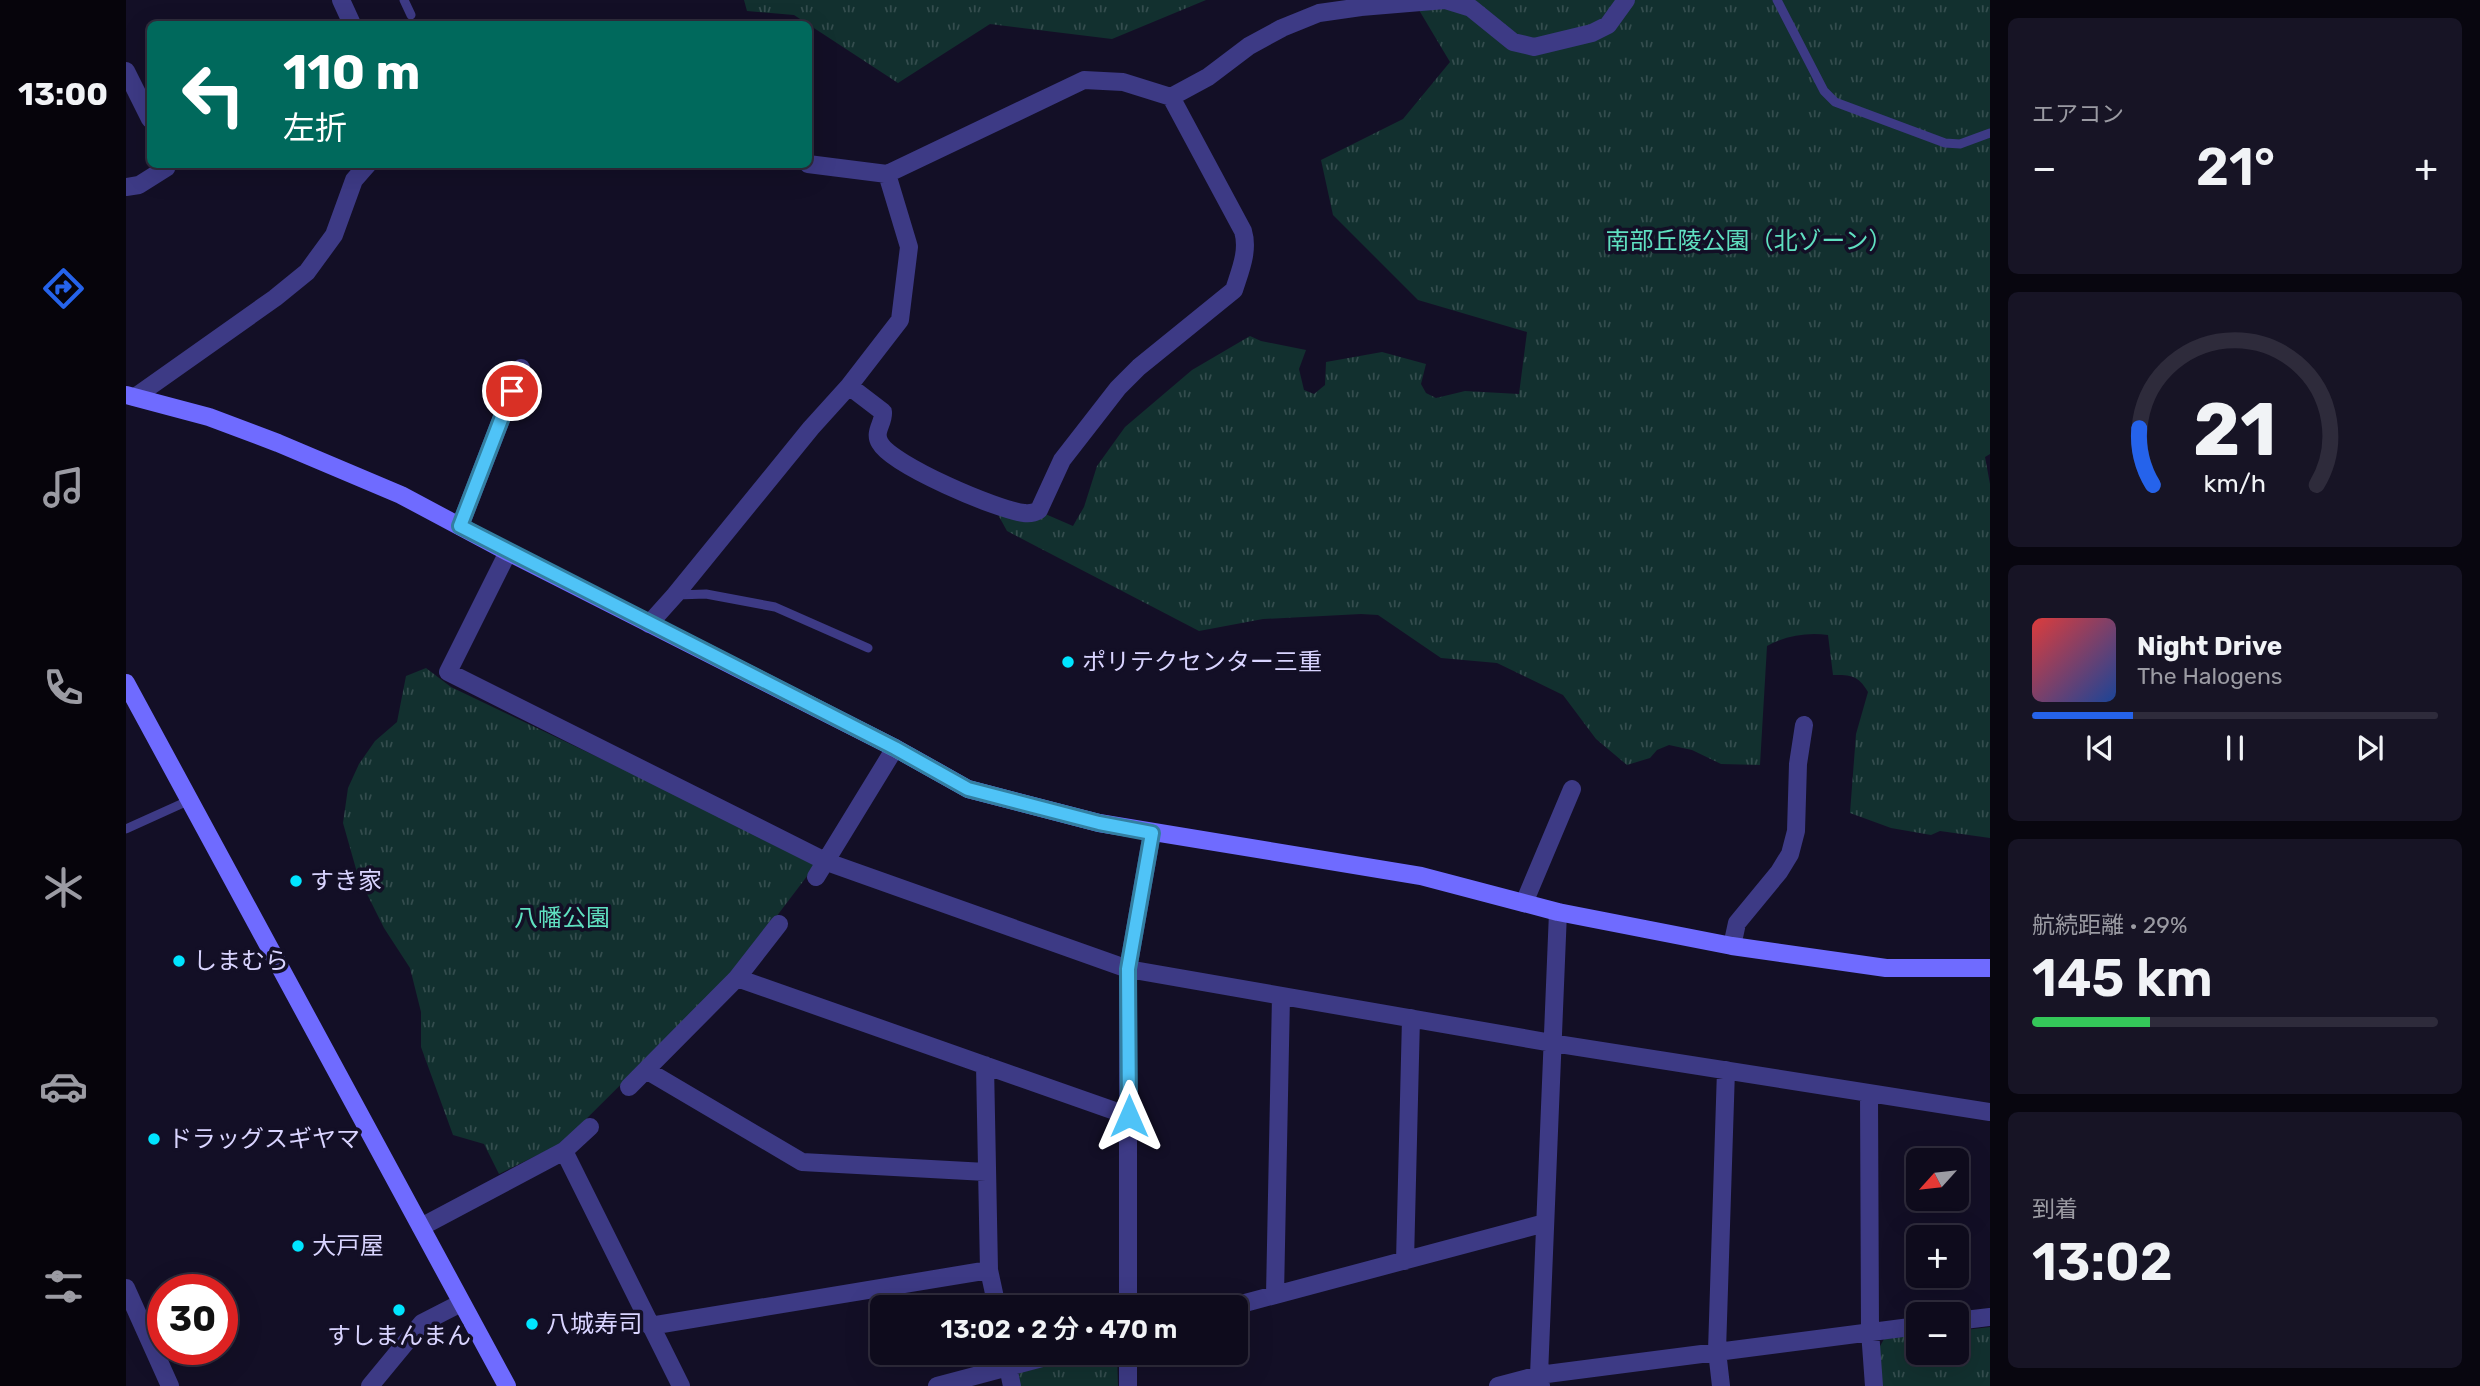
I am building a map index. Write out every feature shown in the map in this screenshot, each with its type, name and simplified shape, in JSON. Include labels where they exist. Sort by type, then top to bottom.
[{"type":"street","points":[[341,0],[351,21]]},
{"type":"street","points":[[1171,97],[1208,78],[1249,46],[1282,28],[1320,13],[1445,0],[1471,8],[1513,42],[1534,47],[1592,33],[1608,25],[1626,0]]},
{"type":"street","points":[[126,71],[147,114]]},
{"type":"street","points":[[812,165],[887,174],[1084,80],[1123,82],[1171,97],[1243,230],[1246,246],[1234,290],[1139,367],[1118,388],[1062,460],[1039,509],[1030,513],[1014,511],[955,489],[898,460],[877,438],[883,412],[849,386]]},
{"type":"street","points":[[126,187],[139,185],[166,168]]},
{"type":"street","points":[[131,396],[275,298],[306,272],[334,234],[354,180],[364,168]]},
{"type":"street","points":[[649,624],[849,386],[900,320],[909,247],[887,174]]},
{"type":"street","points":[[460,526],[521,368]]},
{"type":"street","points":[[131,396],[209,417],[401,495],[895,748],[968,789],[1099,823],[1421,876],[1558,912],[1732,946],[1886,968],[1990,968]]},
{"type":"street","points":[[508,552],[448,672],[822,869],[1128,969],[1552,1043],[1990,1112]]},
{"type":"street","points":[[126,683],[131,703],[190,800],[507,1386]]},
{"type":"street","points":[[1732,946],[1737,923],[1779,872],[1790,854],[1796,831],[1798,764],[1804,726]]},
{"type":"street","points":[[822,869],[895,748]]},
{"type":"street","points":[[1524,902],[1572,789]]},
{"type":"street","points":[[1128,1295],[1128,969],[1152,833]]},
{"type":"street","points":[[1540,1380],[1558,912]]},
{"type":"street","points":[[629,1087],[737,978],[779,924]]},
{"type":"street","points":[[737,978],[1129,1116]]},
{"type":"street","points":[[1276,1295],[1281,996]]},
{"type":"street","points":[[1405,1261],[1411,1018]]},
{"type":"street","points":[[985,1065],[989,1270],[994,1295]]},
{"type":"street","points":[[646,1070],[802,1162],[986,1172]]},
{"type":"street","points":[[1721,1386],[1717,1351],[1726,1070]]},
{"type":"street","points":[[1869,1094],[1870,1331],[1874,1386]]},
{"type":"street","points":[[421,1227],[564,1151],[590,1127]]},
{"type":"street","points":[[564,1151],[681,1386]]},
{"type":"street","points":[[1248,1302],[1545,1223]]},
{"type":"street","points":[[650,1326],[989,1270]]},
{"type":"street","points":[[126,1289],[170,1386]]},
{"type":"street","points":[[370,1386],[422,1323],[461,1303]]},
{"type":"street","points":[[1969,1319],[1990,1317]]},
{"type":"street","points":[[1498,1386],[1717,1351],[1906,1326]]},
{"type":"street","points":[[937,1386],[994,1365]]},
{"type":"street","points":[[1008,1365],[1012,1386]]},
{"type":"street","points":[[1128,1365],[1128,1386]]},
{"type":"lane","points":[[404,0],[411,15]]},
{"type":"lane","points":[[1777,0],[1824,91],[1835,102],[1945,143],[1960,144],[1990,133]]},
{"type":"lane","points":[[675,595],[706,594],[775,607],[868,648]]},
{"type":"lane","points":[[126,829],[190,800]]},
{"type":"green space","points":[[744,0],[1206,0],[1112,39],[990,24],[898,83],[812,27],[812,21],[803,21],[794,15],[747,11]]},
{"type":"green space","name":"南部丘陵公園（北ゾーン）","points":[[1413,0],[1990,0],[1990,454],[1985,457],[1990,484],[1990,838],[1940,831],[1931,835],[1891,828],[1850,813],[1856,734],[1868,692],[1854,677],[1833,675],[1828,635],[1796,636],[1767,646],[1760,765],[1721,764],[1692,750],[1669,745],[1657,750],[1650,758],[1627,765],[1596,739],[1563,695],[1497,663],[1441,658],[1378,615],[1263,619],[1199,631],[1007,531],[996,511],[1043,513],[1073,526],[1084,507],[1097,466],[1125,427],[1192,370],[1250,336],[1261,341],[1306,350],[1299,369],[1304,390],[1314,394],[1325,385],[1326,362],[1382,352],[1426,364],[1421,384],[1426,393],[1436,398],[1465,391],[1519,394],[1527,332],[1418,300],[1333,215],[1321,160],[1403,119],[1450,62]]},
{"type":"green space","name":"八幡公園","points":[[426,668],[451,687],[813,860],[814,867],[735,971],[562,1143],[499,1174],[484,1144],[453,1135],[421,1047],[421,1012],[410,968],[384,928],[358,876],[343,823],[348,788],[359,764],[375,741],[397,722],[406,676]]},
{"type":"green space","points":[[1990,1327],[1990,1386],[1881,1386],[1879,1348],[1884,1339],[1906,1336],[1906,1365],[1969,1365],[1969,1330]]},
{"type":"green space","points":[[1041,1365],[1117,1365],[1118,1386],[1018,1386],[1016,1377],[1021,1370]]},
{"type":"place","name":"ポリテクセンター三重","points":[[1068,662]]},
{"type":"place","name":"すき家","points":[[296,881]]},
{"type":"place","name":"しまむら","points":[[179,961]]},
{"type":"place","name":"ドラッグスギヤマ","points":[[154,1139]]},
{"type":"place","name":"大戸屋","points":[[298,1246]]},
{"type":"place","name":"すしまんまん","points":[[399,1310]]},
{"type":"place","name":"八城寿司","points":[[532,1324]]},
{"type":"route","points":[[512,391],[460,526],[895,748],[968,789],[1099,823],[1152,833],[1128,969],[1129,1116]]}]
